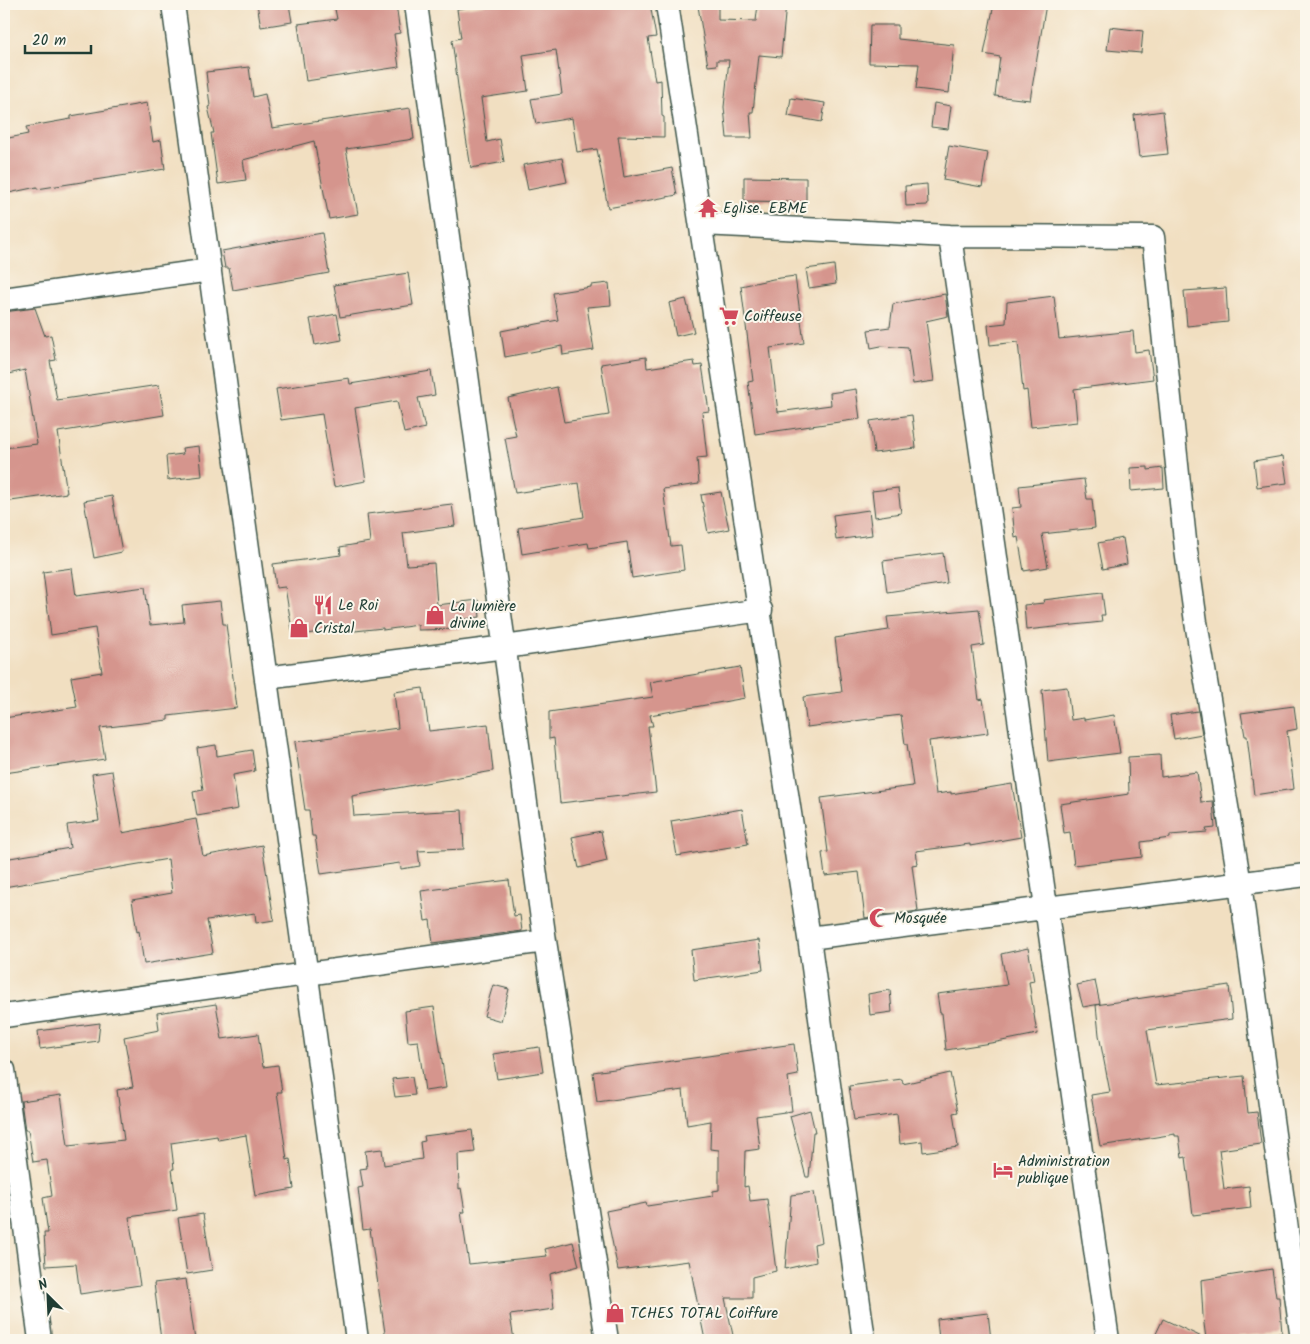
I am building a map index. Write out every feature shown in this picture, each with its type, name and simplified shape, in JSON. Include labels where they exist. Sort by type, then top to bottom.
[{"type":"street","points":[[173,4],[357,1340]]},
{"type":"street","points":[[416,4],[545,941],[607,1340]]},
{"type":"street","points":[[667,4],[810,938],[864,1340]]},
{"type":"street","points":[[701,224],[950,236],[1153,237],[1186,550],[1196,622],[1240,884],[1302,1340]]},
{"type":"street","points":[[950,236],[1108,1340]]},
{"type":"street","points":[[4,299],[210,270]]},
{"type":"street","points":[[266,678],[505,647],[761,610]]},
{"type":"street","points":[[810,938],[1306,875]]},
{"type":"street","points":[[4,1016],[545,941]]},
{"type":"street","points":[[4,1070],[40,1340]]},
{"type":"building","points":[[257,4],[289,4],[292,22],[261,27]]},
{"type":"building","points":[[334,4],[396,4],[400,33],[394,34],[399,67],[306,81],[298,24],[337,19]]},
{"type":"building","points":[[489,4],[650,4],[656,37],[648,38],[655,81],[661,80],[664,137],[618,136],[624,177],[672,168],[677,195],[608,208],[597,149],[577,152],[572,118],[536,124],[531,99],[562,94],[556,50],[523,55],[528,91],[481,98],[487,142],[500,139],[504,162],[471,168],[452,40],[461,38],[457,9]]},
{"type":"building","points":[[758,4],[786,4],[781,57],[759,55],[753,112],[750,112],[752,138],[727,138],[724,107],[729,60],[717,60],[717,65],[708,66],[698,6],[718,6],[718,20],[756,21]]},
{"type":"building","points":[[994,4],[1046,4],[1030,100],[995,96],[1000,57],[984,54]]},
{"type":"building","points":[[870,25],[898,25],[898,39],[954,45],[949,93],[916,89],[919,64],[869,63]]},
{"type":"building","points":[[1110,27],[1143,31],[1141,53],[1107,50]]},
{"type":"building","points":[[249,67],[253,97],[265,94],[272,128],[410,108],[414,139],[346,149],[358,214],[329,219],[314,141],[243,160],[246,180],[218,184],[211,133],[214,133],[208,107],[210,106],[206,72]]},
{"type":"building","points":[[791,98],[825,103],[822,122],[788,116]]},
{"type":"building","points":[[147,103],[153,142],[161,140],[165,169],[37,189],[37,187],[4,194],[4,139],[28,134],[26,127],[71,119],[71,116]]},
{"type":"building","points":[[934,103],[951,106],[948,129],[931,127]]},
{"type":"building","points":[[1163,111],[1168,154],[1139,157],[1134,115]]},
{"type":"building","points":[[949,146],[988,153],[982,187],[943,180]]},
{"type":"building","points":[[562,158],[567,182],[528,190],[523,165]]},
{"type":"building","points":[[744,177],[806,178],[806,202],[744,201]]},
{"type":"building","points":[[927,184],[928,205],[906,206],[905,186]]},
{"type":"building","points":[[322,233],[329,273],[233,290],[229,268],[225,268],[222,251]]},
{"type":"building","points":[[834,265],[836,284],[809,288],[806,269]]},
{"type":"building","points":[[408,273],[413,305],[340,317],[334,285]]},
{"type":"building","points":[[795,276],[804,343],[770,348],[778,412],[831,405],[830,393],[856,389],[860,419],[755,434],[748,382],[753,381],[741,286]]},
{"type":"building","points":[[609,283],[611,305],[587,307],[594,350],[563,355],[562,346],[505,357],[501,331],[558,320],[553,293]]},
{"type":"building","points":[[1226,288],[1228,322],[1187,326],[1184,291]]},
{"type":"building","points":[[945,294],[948,316],[926,321],[934,381],[913,384],[908,348],[881,346],[871,348],[868,330],[890,327],[893,304]]},
{"type":"building","points":[[1054,296],[1059,339],[1133,331],[1135,352],[1149,350],[1153,379],[1074,389],[1077,422],[1031,427],[1027,390],[1023,391],[1018,342],[990,345],[988,325],[1006,323],[1007,302]]},
{"type":"building","points":[[686,299],[694,332],[676,336],[669,303]]},
{"type":"building","points":[[35,308],[45,336],[51,335],[56,360],[50,361],[57,400],[159,385],[164,415],[58,432],[67,493],[4,502],[4,448],[37,444],[25,370],[4,375],[4,312]]},
{"type":"building","points":[[337,314],[342,340],[315,345],[310,319]]},
{"type":"building","points":[[646,357],[647,368],[694,361],[695,366],[702,365],[709,411],[702,412],[707,457],[697,458],[699,484],[663,489],[671,546],[681,545],[684,570],[632,578],[627,542],[589,548],[588,543],[522,554],[518,528],[584,517],[579,483],[515,493],[505,438],[516,436],[508,398],[557,387],[564,422],[609,415],[601,364]]},
{"type":"building","points":[[431,371],[435,395],[418,398],[425,428],[404,433],[397,401],[355,408],[366,481],[334,487],[322,414],[281,420],[276,389],[349,378],[350,384]]},
{"type":"building","points":[[912,415],[916,448],[874,453],[870,421]]},
{"type":"building","points":[[199,446],[202,476],[168,480],[166,456],[183,454],[182,448]]},
{"type":"building","points":[[1283,456],[1287,483],[1257,487],[1254,461]]},
{"type":"building","points":[[1148,467],[1148,470],[1163,468],[1164,488],[1131,491],[1130,468]]},
{"type":"building","points":[[1084,479],[1087,499],[1092,499],[1095,528],[1042,534],[1048,567],[1024,571],[1018,537],[1015,538],[1012,508],[1021,507],[1019,486]]},
{"type":"building","points":[[898,488],[901,513],[875,517],[872,491]]},
{"type":"building","points":[[721,492],[729,529],[708,533],[701,495]]},
{"type":"building","points":[[112,496],[122,552],[94,558],[84,501]]},
{"type":"building","points":[[452,504],[455,526],[403,533],[407,565],[434,563],[437,605],[478,600],[480,617],[459,620],[459,629],[418,630],[418,625],[383,630],[383,628],[355,631],[354,627],[293,636],[285,587],[276,588],[273,564],[341,555],[340,547],[370,542],[367,514]]},
{"type":"building","points":[[869,510],[872,535],[836,540],[833,515]]},
{"type":"building","points":[[1123,538],[1127,564],[1103,569],[1098,543]]},
{"type":"building","points":[[943,553],[947,583],[887,592],[883,561]]},
{"type":"building","points":[[72,568],[76,596],[145,587],[150,625],[184,622],[182,605],[220,601],[223,624],[226,624],[237,708],[168,716],[168,720],[100,728],[105,759],[4,773],[4,718],[77,707],[71,677],[102,672],[95,628],[51,635],[43,572]]},
{"type":"building","points":[[1102,593],[1105,615],[1101,615],[1102,622],[1026,630],[1024,605],[1044,603],[1043,600]]},
{"type":"building","points":[[979,609],[984,645],[972,647],[979,700],[983,699],[988,733],[929,741],[936,794],[951,792],[951,794],[1012,784],[1021,837],[970,846],[970,844],[916,851],[918,864],[912,865],[918,911],[865,918],[859,872],[825,876],[822,853],[828,852],[821,798],[913,786],[901,715],[807,727],[803,697],[842,692],[835,638],[889,630],[887,617]]},
{"type":"building","points":[[740,667],[745,698],[650,715],[653,726],[648,726],[656,792],[560,803],[554,738],[549,739],[549,712],[653,697],[650,682]]},
{"type":"building","points":[[1067,687],[1071,720],[1084,718],[1084,720],[1114,715],[1120,753],[1048,762],[1042,690]]},
{"type":"building","points":[[423,688],[429,731],[488,724],[493,771],[352,796],[354,816],[462,810],[464,849],[418,851],[420,866],[401,869],[400,863],[321,874],[315,836],[312,836],[309,810],[305,810],[295,742],[398,728],[394,692]]},
{"type":"building","points":[[1294,706],[1297,729],[1287,731],[1294,789],[1254,795],[1247,736],[1245,736],[1241,713]]},
{"type":"building","points":[[1198,711],[1202,734],[1174,739],[1170,715]]},
{"type":"building","points":[[216,745],[217,756],[252,750],[255,771],[233,775],[238,809],[197,816],[193,792],[203,790],[197,748]]},
{"type":"building","points":[[1160,755],[1161,777],[1197,772],[1201,802],[1213,801],[1215,828],[1206,829],[1207,832],[1170,835],[1170,838],[1141,842],[1142,857],[1074,865],[1070,832],[1064,833],[1060,804],[1129,794],[1128,757]]},
{"type":"building","points":[[112,771],[122,833],[196,819],[203,856],[262,845],[274,920],[256,923],[255,913],[207,920],[213,953],[144,964],[132,900],[172,893],[168,859],[4,887],[4,859],[70,848],[67,825],[99,821],[92,774]]},
{"type":"building","points":[[742,809],[748,844],[677,856],[671,821]]},
{"type":"building","points":[[601,831],[607,861],[579,868],[572,837]]},
{"type":"building","points":[[509,880],[514,916],[520,915],[522,931],[433,943],[430,920],[425,921],[421,891]]},
{"type":"building","points":[[759,940],[763,970],[694,980],[691,950]]},
{"type":"building","points":[[1028,948],[1034,981],[1029,982],[1037,1034],[946,1050],[942,1013],[940,1013],[937,994],[1007,985],[1001,954]]},
{"type":"building","points":[[1095,981],[1100,1004],[1083,1007],[1077,985]]},
{"type":"building","points":[[493,985],[509,989],[501,1021],[484,1016]]},
{"type":"building","points":[[1229,985],[1232,1019],[1147,1030],[1156,1085],[1244,1076],[1248,1113],[1257,1112],[1261,1144],[1219,1150],[1224,1189],[1249,1186],[1251,1208],[1193,1215],[1186,1157],[1182,1158],[1179,1136],[1175,1136],[1175,1134],[1100,1146],[1091,1095],[1110,1092],[1099,1035],[1096,1005]]},
{"type":"building","points":[[890,990],[892,1012],[870,1015],[868,994]]},
{"type":"building","points":[[216,1004],[222,1039],[258,1034],[263,1067],[278,1065],[282,1092],[277,1092],[287,1160],[290,1159],[294,1189],[255,1196],[246,1135],[218,1140],[217,1136],[171,1143],[177,1210],[129,1217],[140,1285],[80,1294],[76,1264],[46,1266],[44,1233],[48,1233],[43,1198],[52,1196],[47,1160],[33,1162],[28,1130],[25,1130],[21,1101],[61,1095],[68,1146],[124,1140],[117,1090],[133,1087],[124,1037],[159,1030],[157,1013]]},
{"type":"building","points":[[434,1007],[446,1088],[425,1091],[418,1041],[408,1042],[405,1011]]},
{"type":"building","points":[[100,1023],[98,1041],[40,1049],[38,1031]]},
{"type":"building","points":[[794,1044],[798,1075],[788,1077],[792,1111],[756,1116],[760,1149],[745,1151],[744,1187],[748,1186],[750,1201],[767,1199],[776,1271],[752,1277],[752,1298],[725,1298],[734,1340],[705,1340],[689,1261],[618,1270],[606,1211],[646,1203],[647,1206],[713,1196],[713,1191],[719,1190],[719,1150],[710,1149],[711,1121],[687,1125],[683,1090],[597,1102],[593,1072]]},
{"type":"building","points":[[539,1047],[543,1072],[497,1079],[493,1054]]},
{"type":"building","points":[[950,1073],[958,1112],[953,1113],[958,1147],[923,1152],[922,1141],[900,1144],[897,1114],[854,1120],[849,1086],[902,1079],[903,1084]]},
{"type":"building","points":[[412,1077],[415,1095],[395,1097],[392,1079]]},
{"type":"building","points":[[810,1110],[815,1132],[813,1132],[809,1177],[806,1177],[790,1116]]},
{"type":"building","points":[[472,1130],[475,1152],[458,1154],[459,1189],[461,1188],[465,1212],[461,1212],[469,1264],[547,1256],[545,1249],[573,1242],[579,1266],[550,1274],[554,1309],[510,1315],[514,1340],[386,1340],[370,1229],[363,1230],[358,1188],[363,1187],[360,1169],[367,1168],[365,1151],[382,1149],[384,1165],[422,1159],[420,1142],[425,1141],[424,1136]]},
{"type":"building","points":[[814,1192],[822,1242],[814,1244],[816,1262],[785,1269],[791,1195]]},
{"type":"building","points":[[203,1214],[212,1270],[187,1274],[178,1218]]},
{"type":"building","points":[[1272,1269],[1276,1297],[1279,1297],[1282,1333],[1230,1337],[1231,1340],[1153,1340],[1163,1319],[1206,1339],[1201,1280]]},
{"type":"building","points":[[186,1279],[195,1340],[161,1340],[154,1283]]},
{"type":"building","points":[[988,1313],[991,1340],[939,1340],[937,1319]]},
{"type":"place","name":"Eglise. EBME","points":[[708,208]]},
{"type":"place","name":"Coiffeuse","points":[[729,316]]},
{"type":"place","name":"Le Roi","points":[[323,605]]},
{"type":"place","name":"La lumière divine","points":[[435,615]]},
{"type":"place","name":"Cristal","points":[[299,628]]},
{"type":"place","name":"Mosquée","points":[[879,918]]},
{"type":"place","name":"Administration publique","points":[[1003,1170]]},
{"type":"place","name":"TCHES TOTAL Coiffure","points":[[615,1313]]}]
